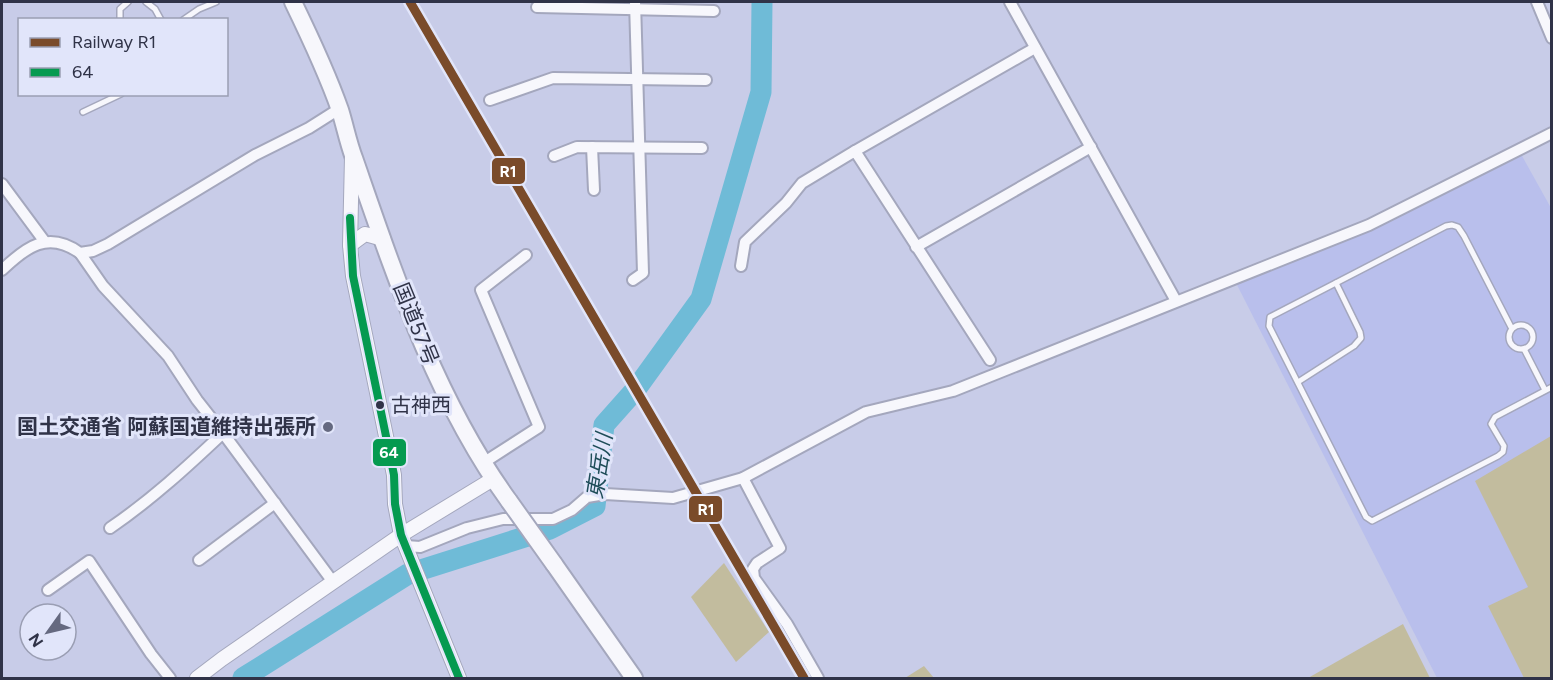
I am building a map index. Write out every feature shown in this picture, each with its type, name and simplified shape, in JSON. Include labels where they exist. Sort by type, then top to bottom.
[{"type":"highway","name":"国道57号","points":[[293,2],[325,70],[352,153],[416,329],[448,399],[493,479],[633,678]]},
{"type":"street","points":[[1010,2],[1176,301]]},
{"type":"street","points":[[1537,2],[1551,38]]},
{"type":"street","points":[[537,7],[635,5],[714,11]]},
{"type":"street","points":[[633,280],[643,273],[635,5]]},
{"type":"street","points":[[741,266],[745,242],[786,203],[802,183],[1035,48]]},
{"type":"street","points":[[490,100],[553,78],[706,80]]},
{"type":"street","points":[[80,253],[93,251],[108,244],[255,155],[309,128],[339,109]]},
{"type":"street","points":[[405,545],[420,547],[467,528],[503,519],[553,519],[572,510],[587,497],[605,494],[673,498],[743,478],[866,412],[953,390],[1369,225],[1551,133]]},
{"type":"street","points":[[555,156],[577,147],[702,148]]},
{"type":"street","points":[[592,147],[594,190]]},
{"type":"street","points":[[916,247],[1091,147]]},
{"type":"street","points":[[855,151],[990,360]]},
{"type":"street","points":[[352,153],[350,245],[353,276],[394,475],[395,504],[405,545],[459,678]]},
{"type":"street","points":[[2,184],[45,242]]},
{"type":"street","points":[[350,245],[365,234],[383,239]]},
{"type":"street","points":[[2,270],[18,255],[45,242],[60,243],[80,253],[103,286],[168,356],[197,400],[333,582]]},
{"type":"street","points":[[483,463],[539,427],[481,290],[526,255]]},
{"type":"street","points":[[110,528],[135,511],[223,433]]},
{"type":"street","points":[[743,478],[780,548],[757,564],[753,569],[754,578],[787,624],[818,678]]},
{"type":"street","points":[[197,678],[333,582],[405,545],[493,479]]},
{"type":"street","points":[[199,560],[275,503]]},
{"type":"street","points":[[48,590],[88,561],[150,654],[170,678]]},
{"type":"lane","points":[[120,18],[120,9],[128,2]]},
{"type":"lane","points":[[146,2],[155,9],[160,18]]},
{"type":"lane","points":[[186,18],[199,9],[216,2]]},
{"type":"lane","points":[[82,112],[117,96]]},
{"type":"lane","points":[[1511,327],[1524,325],[1531,330],[1533,339],[1530,345],[1524,349],[1515,349],[1510,342],[1508,336],[1511,327],[1464,236],[1458,227],[1452,225],[1446,226],[1270,317],[1269,326],[1366,517],[1372,521],[1498,456],[1503,452],[1504,446],[1491,424],[1495,417],[1551,387]]},
{"type":"lane","points":[[1298,382],[1354,346],[1361,338],[1336,283]]},
{"type":"lane","points":[[1524,349],[1545,390]]},
{"type":"shaded area","points":[[1521,154],[1551,208],[1551,678],[1437,678],[1236,283]]},
{"type":"shaded area","points":[[1551,436],[1551,678],[1524,678],[1488,606],[1528,587],[1475,481]]},
{"type":"shaded area","points":[[724,563],[769,632],[736,662],[691,597]]},
{"type":"shaded area","points":[[1403,624],[1430,678],[1308,678]]},
{"type":"shaded area","points":[[924,666],[934,678],[905,678]]},
{"type":"waterway","name":"東岳川","points":[[243,678],[408,574],[550,529],[595,506],[604,425],[636,389],[701,299],[761,92],[762,2]]},
{"type":"rail line","name":"R1","points":[[410,2],[804,678]]},
{"type":"transit line","name":"64","points":[[350,218],[353,276],[394,475],[395,504],[401,535],[459,678]]},
{"type":"place","name":"古神西","points":[[380,405]]},
{"type":"place","name":"国土交通省 阿蘇国道維持出張所","points":[[328,427]]}]
